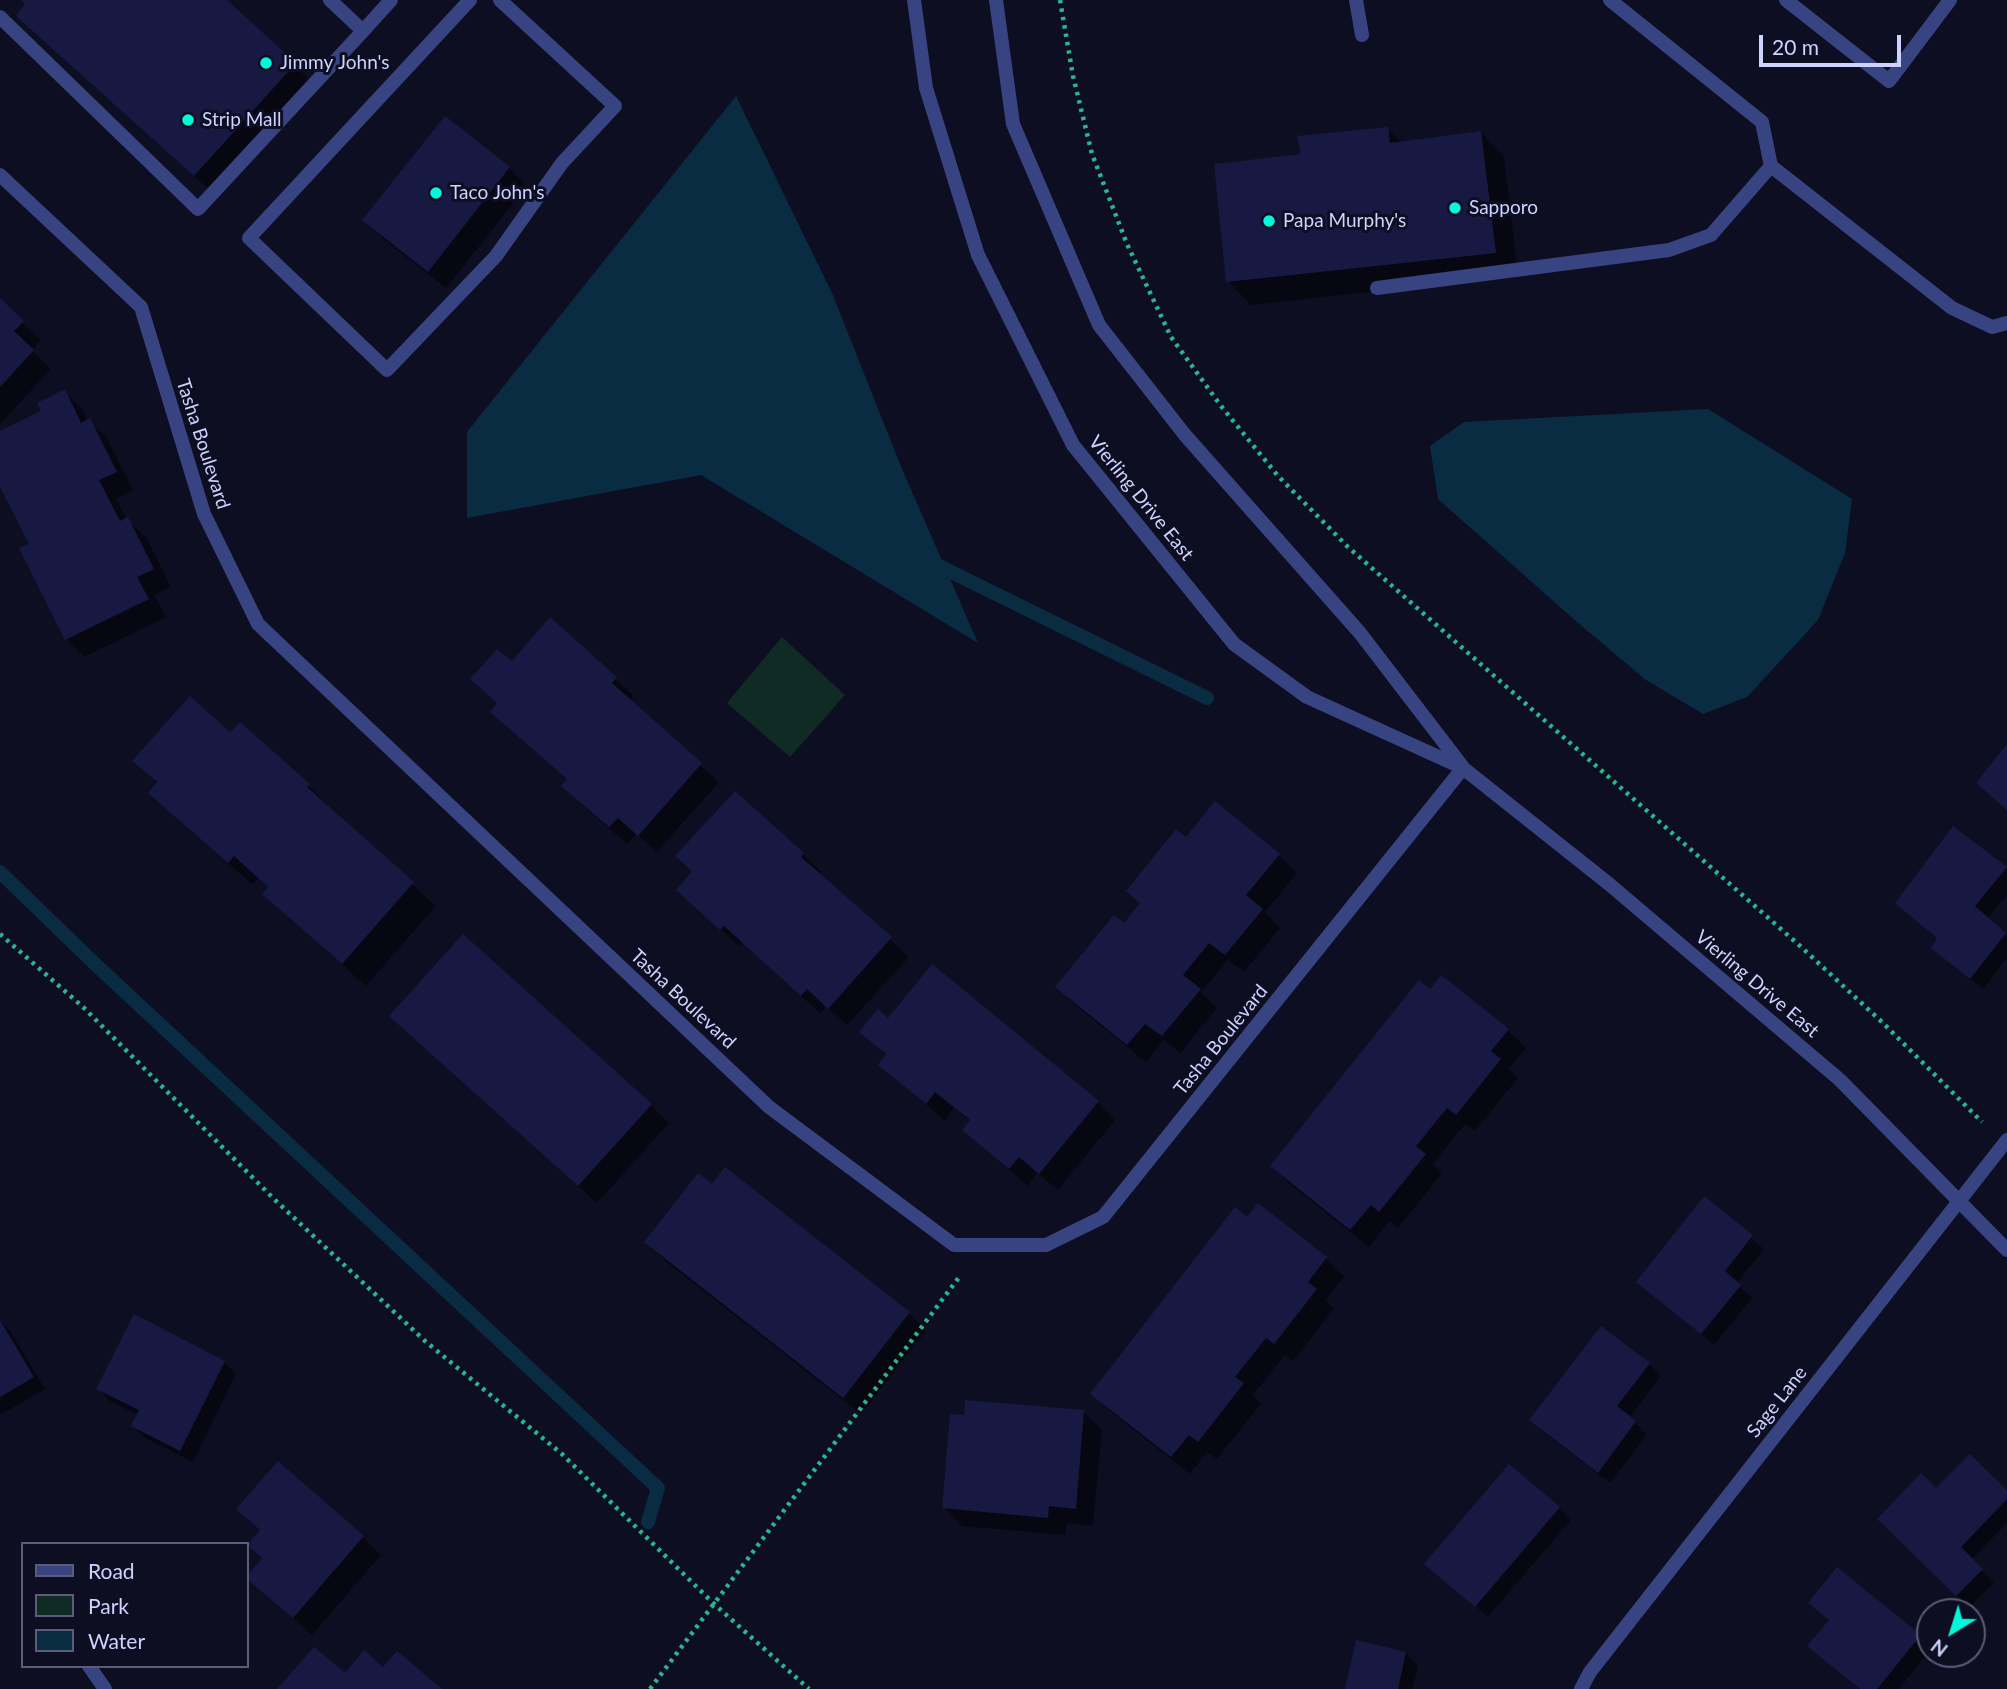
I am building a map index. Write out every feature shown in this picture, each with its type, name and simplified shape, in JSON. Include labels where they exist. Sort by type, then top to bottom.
[{"type":"street","points":[[330,0],[363,31]]},
{"type":"street","points":[[0,17],[198,209],[391,0]]},
{"type":"street","points":[[470,0],[249,239],[387,370],[496,256],[562,163],[615,106],[500,0]]},
{"type":"street","name":"Vierling Drive East","points":[[914,0],[926,88],[978,255],[1073,445],[1234,644],[1307,697],[1462,768],[1609,884],[1840,1080],[2007,1250]]},
{"type":"street","name":"Vierling Drive East","points":[[996,0],[1013,124],[1099,325],[1185,435],[1360,633],[1462,768]]},
{"type":"street","points":[[1356,0],[1362,35]]},
{"type":"street","points":[[1609,0],[1762,122],[1771,166],[1952,308],[1993,327],[2007,323]]},
{"type":"street","points":[[1786,0],[1889,80],[1951,0]]},
{"type":"street","points":[[1377,288],[1669,250],[1711,235],[1771,166]]},
{"type":"street","name":"Tasha Boulevard","points":[[0,175],[141,307],[204,514],[258,624],[769,1107],[954,1245],[1046,1245],[1104,1217],[1462,768]]},
{"type":"street","name":"Sage Lane","points":[[1581,1689],[1590,1672],[2005,1142]]},
{"type":"street","points":[[90,1668],[106,1689]]},
{"type":"path","points":[[1060,0],[1073,76],[1092,154],[1127,244],[1171,337],[1221,406],[1278,476],[1348,547],[1799,945],[2005,1142]]},
{"type":"path","points":[[0,934],[83,1007],[274,1199],[415,1332],[562,1454],[713,1603],[809,1689]]},
{"type":"path","points":[[650,1689],[984,1245]]},
{"type":"green space","points":[[782,637],[845,695],[790,757],[727,703]]},
{"type":"water","points":[[736,96],[832,293],[902,469],[978,643],[701,475],[467,518],[467,432]]},
{"type":"water","points":[[1708,409],[1852,499],[1845,553],[1818,620],[1747,697],[1703,714],[1646,680],[1438,499],[1430,446],[1464,422]]},
{"type":"building","name":"Strip Mall","points":[[21,0],[227,0],[296,63],[194,176],[16,16],[25,4]]},
{"type":"building","name":"Taco John's","points":[[445,116],[510,167],[428,272],[362,220]]},
{"type":"building","points":[[1388,127],[1390,143],[1481,131],[1496,253],[1226,282],[1214,164],[1301,154],[1297,136]]},
{"type":"building","points":[[0,298],[24,321],[14,331],[34,350],[0,387]]},
{"type":"building","points":[[65,389],[81,423],[90,418],[117,472],[99,480],[120,521],[128,517],[154,569],[137,577],[149,599],[65,640],[19,548],[29,544],[0,487],[0,431],[41,411],[37,403]]},
{"type":"building","points":[[550,617],[617,677],[612,683],[702,763],[638,836],[618,818],[609,827],[561,786],[567,779],[490,712],[497,703],[470,679],[497,649],[512,661]]},
{"type":"building","points":[[190,696],[230,732],[240,722],[310,784],[307,787],[414,882],[342,964],[262,894],[268,887],[234,856],[228,863],[148,793],[157,782],[132,761]]},
{"type":"building","points":[[2007,744],[2007,810],[1976,783]]},
{"type":"building","points":[[735,791],[804,853],[801,857],[892,937],[828,1009],[807,989],[801,996],[724,926],[720,930],[676,890],[692,871],[675,856]]},
{"type":"building","points":[[1215,801],[1280,854],[1246,895],[1263,909],[1225,955],[1209,943],[1183,975],[1201,989],[1162,1036],[1145,1024],[1127,1045],[1055,987],[1114,915],[1124,923],[1140,903],[1126,891],[1176,829],[1186,837]]},
{"type":"building","points":[[1953,826],[2007,867],[1975,906],[2006,933],[1970,979],[1931,948],[1937,938],[1895,903]]},
{"type":"building","points":[[463,934],[652,1104],[578,1186],[389,1016]]},
{"type":"building","points":[[932,964],[1099,1101],[1039,1174],[1019,1157],[1009,1169],[962,1130],[970,1120],[935,1092],[926,1104],[878,1065],[886,1054],[859,1032],[878,1009],[888,1018]]},
{"type":"building","points":[[1441,975],[1509,1029],[1491,1051],[1501,1059],[1456,1115],[1447,1108],[1416,1146],[1426,1154],[1379,1212],[1371,1205],[1350,1230],[1270,1166],[1419,980],[1430,989]]},
{"type":"building","points":[[725,1167],[910,1312],[843,1398],[644,1242],[698,1173],[712,1184]]},
{"type":"building","points":[[1704,1196],[1753,1235],[1725,1271],[1741,1285],[1701,1334],[1636,1282]]},
{"type":"building","points":[[1258,1203],[1327,1257],[1308,1282],[1317,1289],[1274,1344],[1266,1338],[1235,1377],[1244,1383],[1198,1442],[1189,1435],[1171,1457],[1090,1394],[1235,1207],[1247,1217]]},
{"type":"building","points":[[134,1314],[225,1361],[180,1451],[131,1426],[139,1410],[96,1389]]},
{"type":"building","points":[[0,1320],[34,1377],[0,1397]]},
{"type":"building","points":[[1601,1326],[1650,1363],[1617,1406],[1636,1421],[1598,1473],[1529,1420]]},
{"type":"building","points":[[965,1400],[1084,1410],[1076,1509],[1049,1506],[1048,1518],[942,1508],[950,1414],[964,1415]]},
{"type":"building","points":[[1970,1454],[2007,1490],[2007,1499],[1961,1547],[1983,1569],[1956,1596],[1877,1519],[1921,1473],[1936,1488]]},
{"type":"building","points":[[278,1461],[364,1536],[293,1618],[248,1580],[248,1575],[262,1558],[248,1546],[260,1530],[236,1509]]},
{"type":"building","points":[[1509,1464],[1560,1507],[1475,1607],[1424,1564]]},
{"type":"building","points":[[1837,1567],[1916,1631],[1916,1641],[1877,1689],[1860,1689],[1807,1646],[1829,1620],[1808,1603]]},
{"type":"building","points":[[1356,1640],[1406,1652],[1398,1689],[1345,1689]]},
{"type":"building","points":[[314,1647],[345,1673],[364,1650],[383,1667],[397,1651],[442,1689],[277,1689]]},
{"type":"waterway","points":[[929,561],[1207,698]]},
{"type":"waterway","points":[[0,872],[94,963],[658,1488],[648,1522]]},
{"type":"place","name":"Jimmy John's","points":[[266,63]]},
{"type":"place","name":"Strip Mall","points":[[188,120]]},
{"type":"place","name":"Taco John's","points":[[436,193]]},
{"type":"place","name":"Sapporo","points":[[1455,208]]},
{"type":"place","name":"Papa Murphy's","points":[[1269,221]]}]
